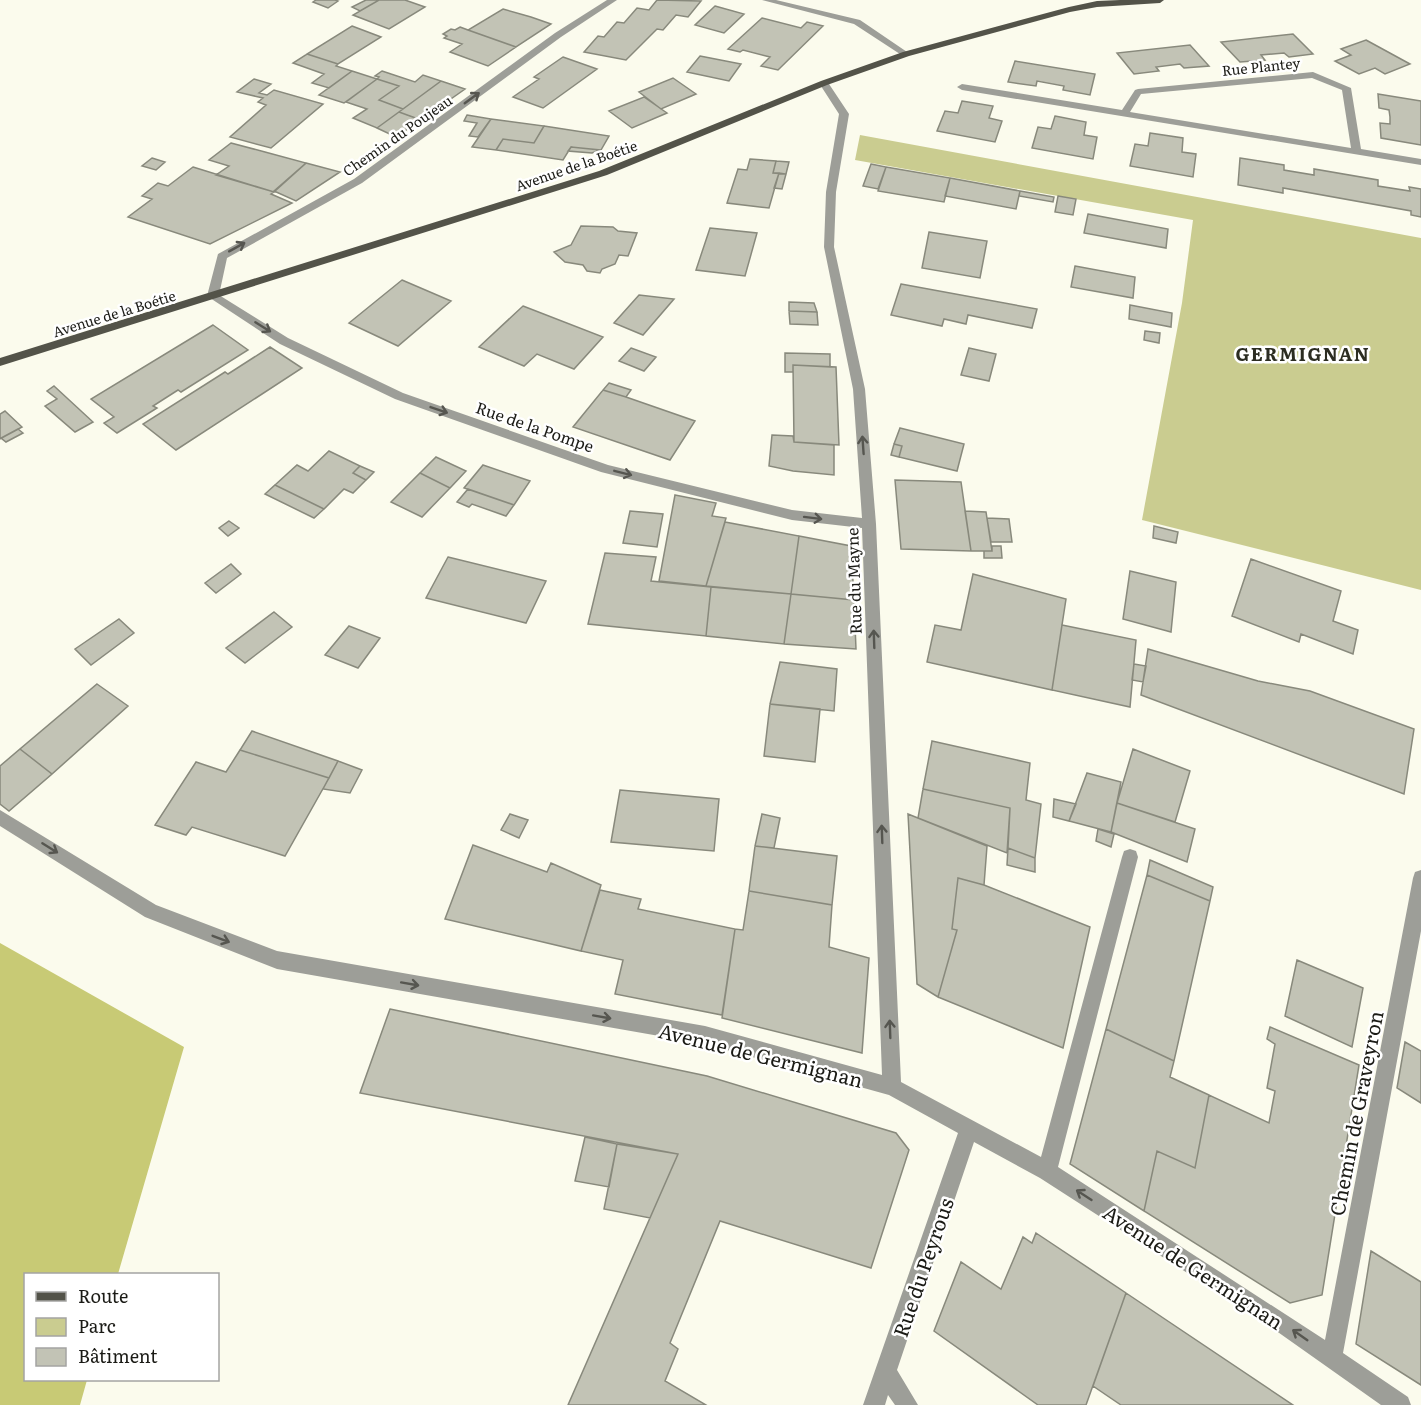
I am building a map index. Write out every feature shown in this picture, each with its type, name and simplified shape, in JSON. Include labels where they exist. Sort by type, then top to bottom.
[{"type":"main road","name":"Avenue de la Boétie","points":[[0,363],[603,173],[824,83],[906,54],[1097,4],[1160,0]]},
{"type":"street","name":"Chemin du Poujeau","points":[[213,296],[222,256],[358,181],[558,35],[613,0]]},
{"type":"street","points":[[766,0],[857,22],[906,54]]},
{"type":"street","name":"Rue Plantey","points":[[1124,114],[1138,92],[1313,75],[1346,88],[1357,152]]},
{"type":"street","name":"Rue du Mayne","points":[[824,83],[844,114],[831,192],[829,247],[859,389],[869,524],[892,1088]]},
{"type":"street","points":[[962,87],[1421,162]]},
{"type":"street","name":"Rue de la Pompe","points":[[213,296],[284,341],[399,396],[596,465],[792,515],[869,524]]},
{"type":"street","name":"Avenue de Germignan","points":[[0,817],[151,911],[277,960],[705,1035],[892,1088],[1047,1171],[1275,1318],[1400,1405]]},
{"type":"street","points":[[1047,1171],[1130,857]]},
{"type":"street","name":"Chemin de Graveyron","points":[[1332,1357],[1419,902],[1421,878]]},
{"type":"street","name":"Rue du Peyrous","points":[[874,1405],[969,1128]]},
{"type":"street","points":[[886,1372],[907,1405]]},
{"type":"green space","points":[[860,135],[1421,238],[1421,590],[1142,520],[1182,303],[1193,220],[855,160]]},
{"type":"green space","points":[[0,943],[184,1047],[118,1273],[24,1273],[24,1381],[87,1381],[80,1405],[0,1405]]},
{"type":"building","points":[[316,0],[338,1],[328,8],[313,2]]},
{"type":"building","points":[[366,0],[379,0],[360,11],[352,7]]},
{"type":"building","points":[[379,0],[405,0],[425,7],[389,29],[353,15]]},
{"type":"building","points":[[657,0],[701,1],[688,17],[676,15],[663,30],[657,29],[626,60],[584,52],[598,36],[604,37],[617,22],[624,23],[637,8],[649,10]]},
{"type":"building","points":[[715,6],[744,14],[724,33],[695,25]]},
{"type":"building","points":[[503,9],[551,24],[516,47],[468,30]]},
{"type":"building","points":[[762,18],[801,28],[807,22],[823,26],[778,70],[761,66],[770,57],[743,50],[740,52],[728,49]]},
{"type":"building","points":[[352,26],[381,37],[338,64],[307,54]]},
{"type":"building","points":[[460,27],[516,47],[488,66],[450,52],[462,44],[444,38],[447,36],[443,34]]},
{"type":"building","points":[[1293,34],[1313,54],[1289,57],[1284,53],[1261,55],[1265,60],[1240,62],[1221,42]]},
{"type":"building","points":[[1366,40],[1410,64],[1385,74],[1375,68],[1359,74],[1335,61],[1351,55],[1341,49]]},
{"type":"building","points":[[1190,45],[1209,66],[1184,68],[1180,64],[1156,67],[1159,71],[1134,74],[1117,53]]},
{"type":"building","points":[[307,54],[352,71],[329,88],[312,83],[324,74],[293,63]]},
{"type":"building","points":[[700,56],[741,64],[729,81],[687,72]]},
{"type":"building","points":[[563,57],[597,69],[543,108],[513,97],[539,79],[534,77]]},
{"type":"building","points":[[1015,61],[1095,74],[1090,95],[1063,90],[1064,86],[1037,81],[1036,86],[1008,82]]},
{"type":"building","points":[[352,71],[377,79],[344,103],[319,95]]},
{"type":"building","points":[[382,71],[415,82],[423,75],[441,81],[403,109],[379,100],[399,86],[377,79],[379,77],[375,76]]},
{"type":"building","points":[[673,78],[696,94],[661,109],[639,92]]},
{"type":"building","points":[[254,79],[271,84],[259,93],[267,95],[274,90],[323,104],[271,148],[230,137],[266,105],[258,102],[263,98],[237,92]]},
{"type":"building","points":[[377,79],[399,86],[379,100],[403,109],[377,128],[353,118],[367,109],[346,102]]},
{"type":"building","points":[[441,81],[465,89],[421,120],[399,112]]},
{"type":"building","points":[[1378,94],[1421,101],[1421,145],[1381,138],[1380,123],[1390,124],[1390,117],[1389,110],[1379,108]]},
{"type":"building","points":[[644,97],[667,113],[632,128],[609,111]]},
{"type":"building","points":[[962,101],[993,106],[989,118],[1002,121],[995,142],[937,131],[945,111],[958,113]]},
{"type":"building","points":[[399,112],[421,120],[396,137],[377,128]]},
{"type":"building","points":[[467,115],[491,119],[478,137],[469,136],[477,123],[464,121]]},
{"type":"building","points":[[1055,116],[1086,122],[1084,135],[1097,137],[1093,159],[1032,148],[1038,127],[1051,129]]},
{"type":"building","points":[[491,119],[544,126],[534,143],[503,139],[496,150],[472,147]]},
{"type":"building","points":[[544,126],[609,136],[601,150],[571,147],[563,160],[496,150],[503,139],[534,143]]},
{"type":"building","points":[[1150,133],[1183,138],[1182,152],[1196,154],[1193,177],[1130,166],[1135,144],[1148,146]]},
{"type":"building","points":[[231,143],[306,163],[274,192],[216,175],[229,166],[209,160]]},
{"type":"building","points":[[571,147],[600,150],[592,153],[568,151]]},
{"type":"building","points":[[152,158],[165,162],[156,170],[142,166]]},
{"type":"building","points":[[1240,158],[1284,165],[1284,170],[1314,175],[1314,169],[1378,180],[1378,186],[1410,191],[1409,187],[1421,189],[1421,217],[1411,215],[1411,211],[1283,188],[1283,193],[1238,185]]},
{"type":"building","points":[[750,159],[776,161],[773,173],[779,173],[769,208],[727,203],[738,169],[747,170]]},
{"type":"building","points":[[776,161],[789,162],[786,174],[773,173]]},
{"type":"building","points":[[306,163],[340,172],[296,201],[274,191]]},
{"type":"building","points":[[871,164],[886,167],[878,189],[863,186]]},
{"type":"building","points":[[193,167],[274,192],[271,194],[292,203],[210,244],[128,217],[152,199],[142,196],[158,183],[168,186]]},
{"type":"building","points":[[886,167],[950,178],[944,202],[878,191]]},
{"type":"building","points":[[779,173],[786,174],[782,189],[774,188]]},
{"type":"building","points":[[950,178],[1020,191],[1016,209],[945,196]]},
{"type":"building","points":[[1020,191],[1054,197],[1053,202],[1019,196]]},
{"type":"building","points":[[1058,196],[1076,199],[1073,215],[1055,212]]},
{"type":"building","points":[[1088,214],[1168,229],[1166,248],[1084,233]]},
{"type":"building","points":[[581,226],[613,227],[618,231],[637,233],[628,256],[619,255],[615,264],[602,269],[600,273],[587,271],[583,265],[565,262],[554,252],[571,245]]},
{"type":"building","points":[[710,228],[757,233],[745,276],[696,270]]},
{"type":"building","points":[[929,232],[987,241],[980,278],[922,268]]},
{"type":"building","points":[[1075,266],[1135,277],[1133,298],[1071,287]]},
{"type":"building","points":[[402,280],[451,301],[398,346],[349,323]]},
{"type":"building","points":[[901,284],[1037,309],[1032,328],[968,315],[966,324],[944,319],[942,326],[891,315]]},
{"type":"building","points":[[639,295],[674,299],[643,335],[614,323]]},
{"type":"building","points":[[789,302],[814,303],[817,312],[789,311]]},
{"type":"building","points":[[1130,305],[1172,313],[1171,327],[1129,319]]},
{"type":"building","points":[[523,306],[603,337],[574,369],[537,354],[524,366],[479,347]]},
{"type":"building","points":[[789,311],[817,312],[818,325],[790,324]]},
{"type":"building","points":[[213,325],[248,350],[181,392],[178,390],[153,406],[157,408],[117,433],[104,423],[114,417],[91,399]]},
{"type":"building","points":[[1145,331],[1160,333],[1159,343],[1144,340]]},
{"type":"building","points":[[270,347],[302,368],[176,450],[143,424],[225,372],[228,374]]},
{"type":"building","points":[[631,348],[656,357],[644,371],[619,361]]},
{"type":"building","points":[[969,348],[996,354],[989,381],[961,375]]},
{"type":"building","points":[[785,353],[830,354],[830,367],[793,365],[793,372],[785,372]]},
{"type":"building","points":[[793,365],[836,367],[839,445],[794,442]]},
{"type":"building","points":[[609,383],[631,390],[626,397],[603,390]]},
{"type":"building","points":[[54,386],[93,422],[75,432],[45,406],[57,399],[47,391]]},
{"type":"building","points":[[603,390],[695,421],[670,460],[573,427]]},
{"type":"building","points":[[5,411],[22,427],[0,439],[0,414]]},
{"type":"building","points":[[900,428],[964,444],[957,471],[899,457],[902,446],[894,444]]},
{"type":"building","points":[[18,429],[23,433],[6,442],[1,438]]},
{"type":"building","points":[[772,435],[793,436],[794,442],[834,445],[834,475],[769,466]]},
{"type":"building","points":[[894,444],[902,446],[899,457],[891,455]]},
{"type":"building","points":[[329,451],[360,466],[353,473],[366,480],[353,493],[344,489],[324,509],[275,485],[297,465],[308,471]]},
{"type":"building","points":[[436,457],[466,471],[450,488],[420,473]]},
{"type":"building","points":[[483,465],[530,481],[514,505],[464,488]]},
{"type":"building","points":[[360,466],[374,472],[366,480],[353,473]]},
{"type":"building","points":[[420,473],[450,488],[422,517],[391,502]]},
{"type":"building","points":[[895,480],[961,482],[971,551],[901,549]]},
{"type":"building","points":[[275,485],[324,509],[314,518],[265,494]]},
{"type":"building","points":[[468,489],[514,505],[506,516],[472,504],[469,507],[457,502]]},
{"type":"building","points":[[675,495],[716,503],[712,516],[726,518],[706,586],[659,581]]},
{"type":"building","points":[[630,511],[663,514],[657,547],[623,543]]},
{"type":"building","points":[[965,511],[986,512],[992,551],[971,551]]},
{"type":"building","points":[[987,518],[1009,519],[1012,542],[991,542]]},
{"type":"building","points":[[229,521],[239,528],[228,536],[219,528]]},
{"type":"building","points":[[725,522],[799,536],[791,594],[706,586]]},
{"type":"building","points":[[1154,526],[1178,532],[1176,543],[1153,538]]},
{"type":"building","points":[[799,536],[851,546],[854,600],[791,594]]},
{"type":"building","points":[[992,546],[1001,546],[1002,558],[984,558],[984,551],[992,551]]},
{"type":"building","points":[[605,553],[656,557],[651,581],[711,587],[706,636],[588,624]]},
{"type":"building","points":[[448,557],[546,581],[526,623],[426,598]]},
{"type":"building","points":[[1251,559],[1341,591],[1333,621],[1358,630],[1353,654],[1301,634],[1299,642],[1232,616]]},
{"type":"building","points":[[231,564],[241,574],[216,593],[205,583]]},
{"type":"building","points":[[1130,571],[1176,582],[1171,632],[1123,619]]},
{"type":"building","points":[[973,574],[1066,599],[1052,690],[927,662],[935,625],[961,630]]},
{"type":"building","points":[[711,587],[791,594],[784,644],[706,636]]},
{"type":"building","points":[[791,594],[854,600],[856,649],[784,644]]},
{"type":"building","points":[[274,612],[292,627],[245,663],[226,648]]},
{"type":"building","points":[[119,619],[134,633],[91,665],[75,649]]},
{"type":"building","points":[[1062,625],[1136,640],[1130,707],[1052,690]]},
{"type":"building","points":[[349,626],[380,638],[358,668],[325,655]]},
{"type":"building","points":[[1148,649],[1258,681],[1310,691],[1414,729],[1404,794],[1141,695]]},
{"type":"building","points":[[780,662],[837,669],[834,711],[770,704]]},
{"type":"building","points":[[1134,664],[1146,666],[1143,682],[1132,680]]},
{"type":"building","points":[[97,684],[128,706],[52,774],[20,749]]},
{"type":"building","points":[[770,704],[820,709],[815,762],[764,756]]},
{"type":"building","points":[[252,731],[338,761],[329,778],[240,750]]},
{"type":"building","points":[[932,741],[1030,763],[1026,800],[1041,804],[1035,858],[1008,848],[1010,808],[923,789]]},
{"type":"building","points":[[20,749],[52,774],[9,811],[0,804],[0,766]]},
{"type":"building","points":[[1133,749],[1190,771],[1175,822],[1117,803]]},
{"type":"building","points":[[240,750],[329,778],[285,856],[192,827],[186,835],[155,825],[196,762],[226,772]]},
{"type":"building","points":[[338,761],[362,770],[350,793],[323,789]]},
{"type":"building","points":[[1087,773],[1121,782],[1111,832],[1069,821]]},
{"type":"building","points":[[923,789],[1010,808],[1007,853],[918,818]]},
{"type":"building","points":[[620,790],[719,799],[714,851],[611,842]]},
{"type":"building","points":[[1054,799],[1076,804],[1069,821],[1053,817]]},
{"type":"building","points":[[1117,803],[1195,829],[1187,862],[1111,832]]},
{"type":"building","points":[[510,814],[528,820],[519,838],[501,830]]},
{"type":"building","points":[[762,814],[780,818],[774,848],[755,846]]},
{"type":"building","points":[[908,814],[987,846],[984,885],[958,878],[952,929],[957,930],[938,997],[917,984]]},
{"type":"building","points":[[1098,829],[1114,834],[1111,847],[1096,841]]},
{"type":"building","points":[[473,845],[547,872],[551,863],[601,885],[581,951],[445,919]]},
{"type":"building","points":[[755,846],[837,856],[832,905],[749,891]]},
{"type":"building","points":[[1008,848],[1035,858],[1035,872],[1007,865]]},
{"type":"building","points":[[1150,860],[1213,887],[1210,901],[1147,875]]},
{"type":"building","points":[[1147,875],[1210,901],[1174,1061],[1106,1029]]},
{"type":"building","points":[[958,878],[984,885],[1090,927],[1063,1048],[938,997],[957,930],[952,929]]},
{"type":"building","points":[[600,890],[641,899],[638,909],[735,929],[722,1015],[615,994],[623,960],[581,951]]},
{"type":"building","points":[[749,891],[832,905],[829,947],[869,958],[862,1053],[722,1018],[735,929],[743,930]]},
{"type":"building","points":[[1297,960],[1363,988],[1352,1047],[1285,1016]]},
{"type":"building","points":[[390,1009],[707,1076],[896,1133],[909,1150],[871,1268],[720,1221],[670,1343],[678,1349],[665,1381],[706,1405],[568,1405],[678,1154],[360,1093]]},
{"type":"building","points":[[1270,1027],[1359,1065],[1322,1295],[1290,1303],[1144,1211],[1157,1151],[1195,1168],[1209,1095],[1269,1123],[1275,1091],[1267,1088],[1275,1044],[1267,1039]]},
{"type":"building","points":[[1106,1029],[1174,1061],[1170,1077],[1209,1095],[1195,1168],[1157,1151],[1144,1211],[1070,1164]]},
{"type":"building","points":[[1405,1042],[1421,1051],[1421,1103],[1397,1088]]},
{"type":"building","points":[[585,1137],[617,1144],[609,1187],[575,1181]]},
{"type":"building","points":[[617,1144],[678,1154],[650,1218],[604,1209]]},
{"type":"building","points":[[1036,1233],[1126,1293],[1086,1405],[1038,1405],[934,1331],[961,1262],[1001,1289],[1023,1237],[1032,1243]]},
{"type":"building","points":[[1371,1251],[1421,1282],[1421,1385],[1356,1344]]},
{"type":"building","points":[[1126,1293],[1293,1405],[1121,1405],[1093,1386]]},
{"type":"district","name":"GERMIGNAN","points":[[1303,353]]}]
